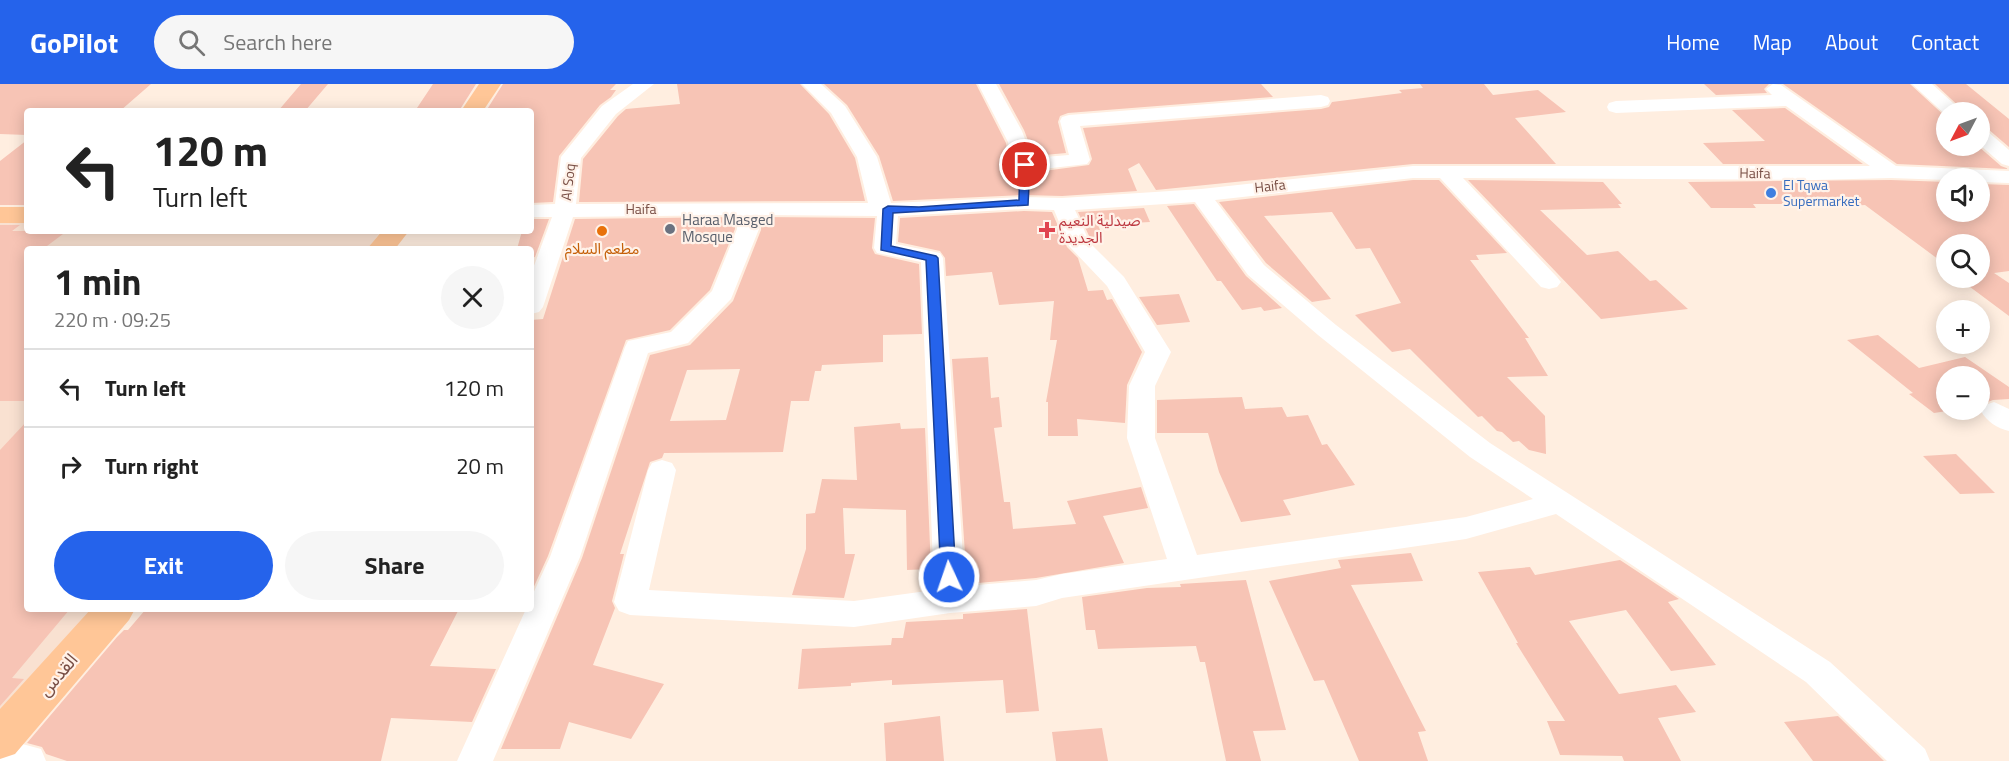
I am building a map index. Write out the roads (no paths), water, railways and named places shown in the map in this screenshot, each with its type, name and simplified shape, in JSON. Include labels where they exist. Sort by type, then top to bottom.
[{"type":"main road","points":[[474,108],[490,84]]},
{"type":"main road","points":[[0,215],[24,215]]},
{"type":"main road","points":[[384,246],[394,234]]},
{"type":"main road","name":"القدس","points":[[0,740],[112,612]]},
{"type":"street","name":"Al Soq","points":[[534,298],[565,210],[571,158],[609,110],[645,84]]},
{"type":"street","points":[[811,84],[838,110],[867,157],[884,209],[885,248],[932,258],[950,600]]},
{"type":"street","points":[[987,84],[1018,140],[1025,165],[1024,203]]},
{"type":"street","points":[[1767,84],[1891,172]]},
{"type":"street","points":[[1921,84],[1942,102]]},
{"type":"street","points":[[1616,107],[1790,100]]},
{"type":"street","points":[[1025,165],[1080,160],[1069,121],[1321,101]]},
{"type":"street","points":[[1990,143],[2009,159]]},
{"type":"street","name":"Haifa","points":[[534,212],[748,208],[919,210],[1024,203],[1062,204],[1201,195],[1413,172],[1621,171],[1815,174],[1891,172],[2009,177]]},
{"type":"street","points":[[1448,173],[1549,282]]},
{"type":"street","points":[[1201,195],[1256,270],[1480,450],[1818,672],[1912,761]]},
{"type":"street","points":[[1062,204],[1080,246],[1116,282],[1158,352],[1142,386],[1141,438],[1186,569]]},
{"type":"street","points":[[475,761],[565,557],[628,368],[637,348],[679,338],[723,294],[748,229],[748,208]]},
{"type":"street","points":[[662,470],[630,602],[855,614],[950,600],[1036,593],[1062,586],[1466,528],[1558,503]]},
{"type":"street","points":[[0,754],[28,761]]},
{"type":"place","name":"El Tqwa Supermarket","points":[[1771,193]]},
{"type":"place","name":"Haraa Masged Mosque","points":[[670,229]]},
{"type":"place","name":"صيدلية النعيم الجديدة","points":[[1047,230]]},
{"type":"place","name":"مطعم السلام","points":[[602,231]]}]
